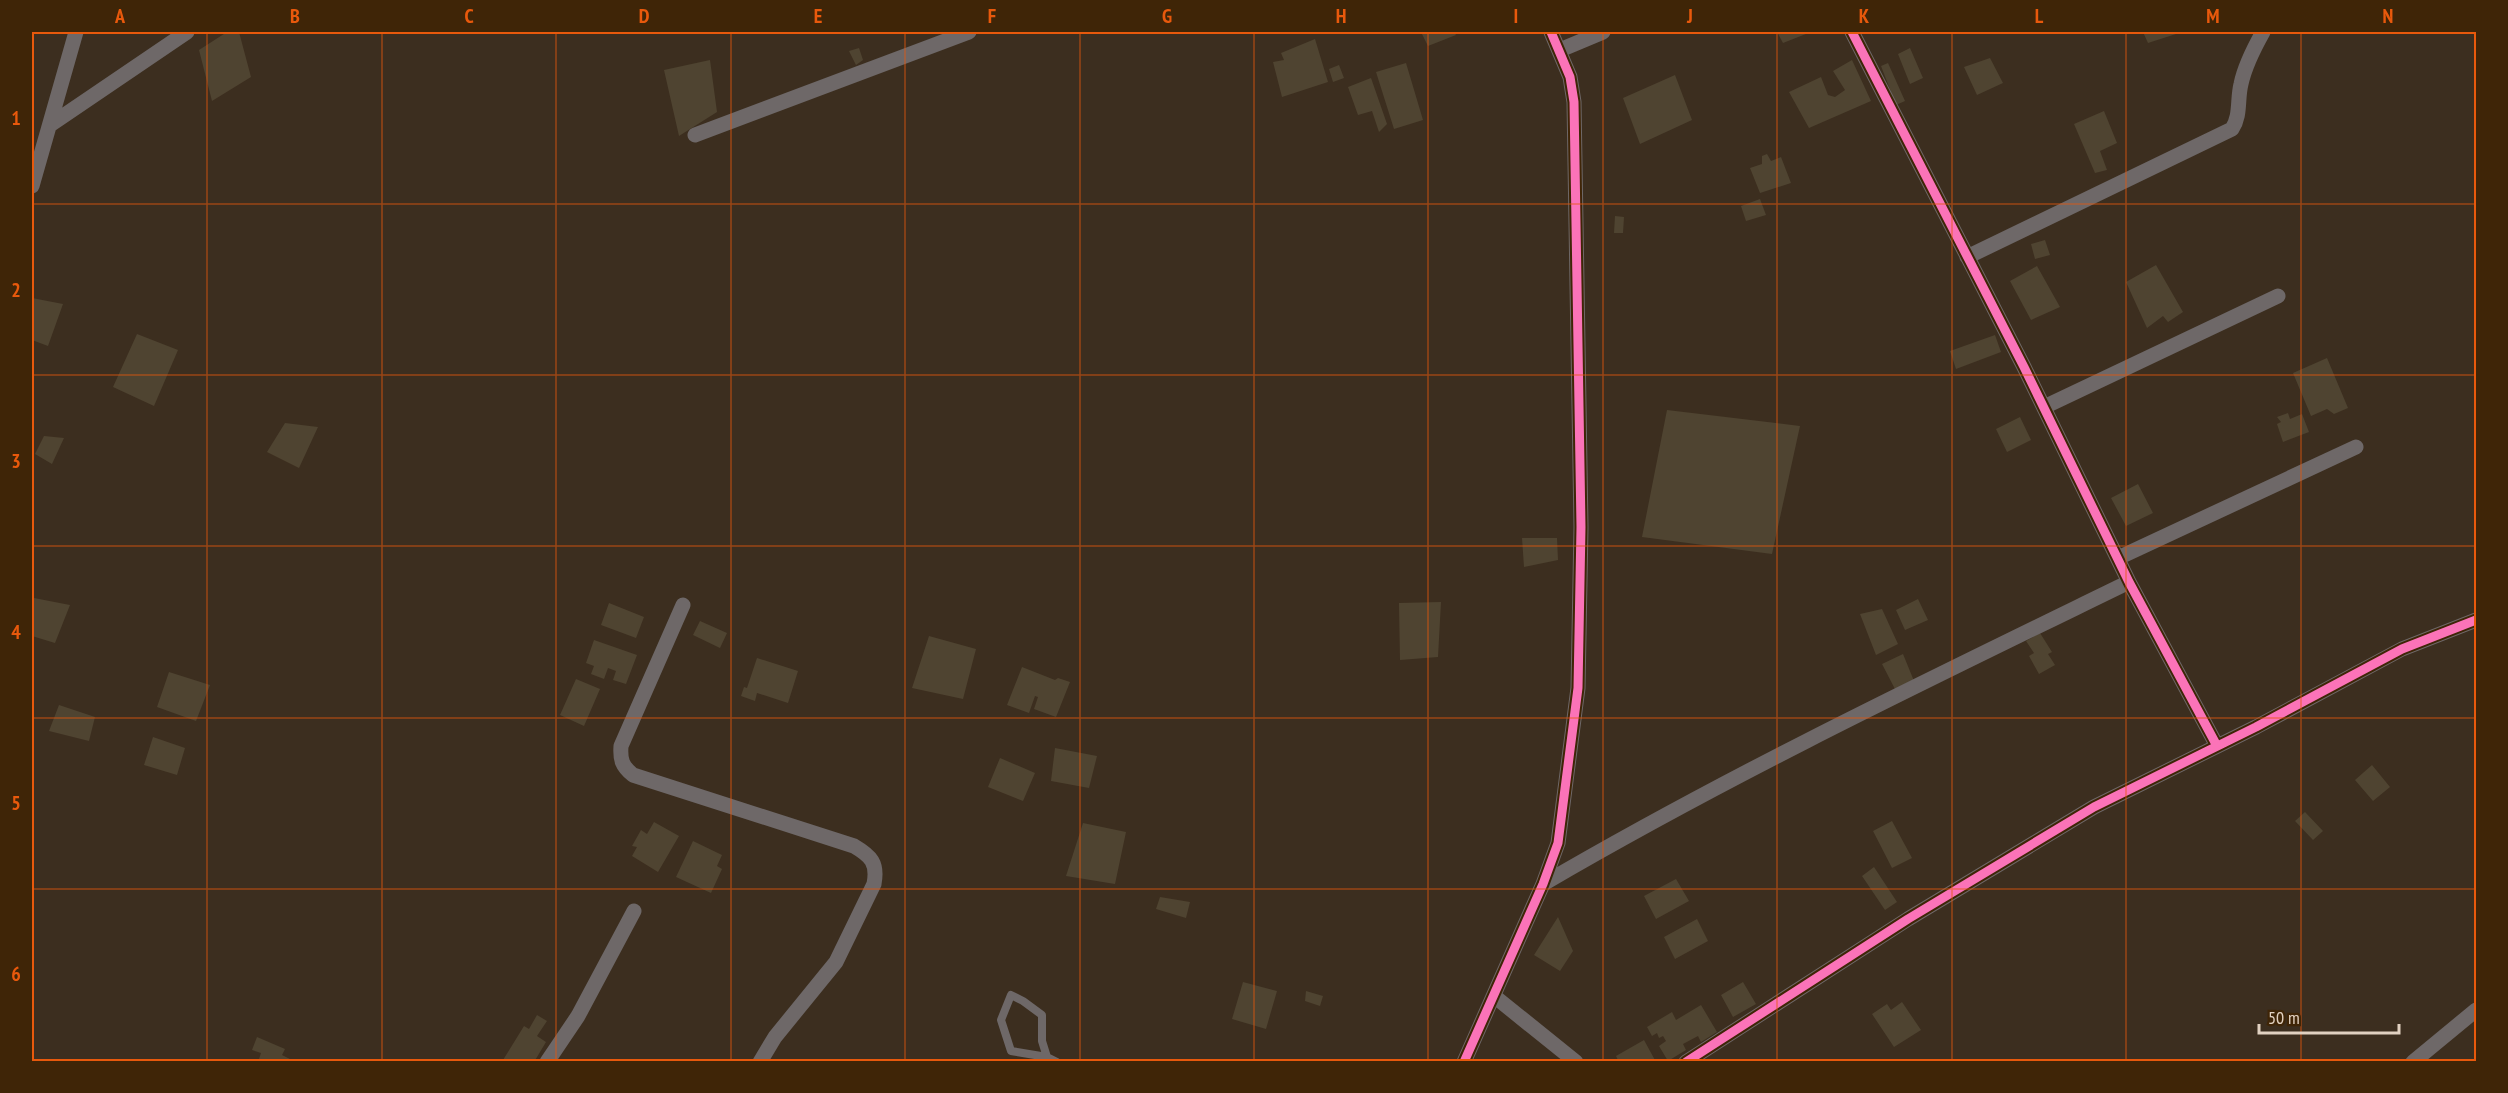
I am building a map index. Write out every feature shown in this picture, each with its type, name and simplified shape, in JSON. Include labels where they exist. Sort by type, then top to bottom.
[{"type":"street","points":[[32,186],[76,32]]},
{"type":"street","points":[[50,125],[187,32]]},
{"type":"street","points":[[695,135],[969,32]]},
{"type":"street","points":[[1464,1062],[1543,884],[1558,843],[1577,699],[1581,539],[1574,102],[1570,77],[1551,32]]},
{"type":"street","points":[[1560,50],[1603,32]]},
{"type":"street","points":[[1852,32],[2044,408],[2129,582],[2217,746]]},
{"type":"street","points":[[1967,257],[2232,129],[2236,122],[2241,84],[2253,51],[2263,32]]},
{"type":"street","points":[[2044,408],[2278,296]]},
{"type":"street","points":[[2118,558],[2356,447]]},
{"type":"street","points":[[1543,884],[1642,826],[1860,714],[2129,582]]},
{"type":"street","points":[[683,605],[621,746],[620,757],[623,767],[633,775],[854,846],[871,856],[877,870],[874,884],[836,962],[775,1036],[760,1062]]},
{"type":"street","points":[[1686,1062],[1908,919],[2094,807],[2217,746],[2402,649],[2476,620]]},
{"type":"street","points":[[547,1062],[578,1016],[634,911]]},
{"type":"street","points":[[1494,996],[1576,1062]]},
{"type":"street","points":[[2413,1062],[2476,1010]]},
{"type":"lane","points":[[1047,1057],[1042,1041],[1042,1015],[1011,995],[1001,1020],[1011,1050],[1047,1057],[1058,1062]]},
{"type":"building","points":[[227,32],[239,32],[251,77],[212,101],[199,50]]},
{"type":"building","points":[[1421,32],[1454,32],[1456,35],[1428,46]]},
{"type":"building","points":[[1777,32],[1811,32],[1783,43]]},
{"type":"building","points":[[2143,32],[2175,32],[2176,34],[2148,43]]},
{"type":"building","points":[[1315,39],[1328,82],[1282,97],[1273,62],[1284,60],[1281,53]]},
{"type":"building","points":[[859,48],[863,60],[856,65],[849,51]]},
{"type":"building","points":[[1910,48],[1923,78],[1910,84],[1898,54]]},
{"type":"building","points":[[1990,58],[2003,83],[1977,95],[1964,67]]},
{"type":"building","points":[[710,60],[717,112],[679,136],[664,70]]},
{"type":"building","points":[[1852,60],[1871,101],[1809,128],[1789,92],[1821,77],[1828,95],[1835,97],[1845,90],[1833,71]]},
{"type":"building","points":[[1406,63],[1423,120],[1394,129],[1376,72]]},
{"type":"building","points":[[1888,63],[1905,101],[1896,105],[1881,66]]},
{"type":"building","points":[[1339,65],[1344,78],[1333,82],[1329,69]]},
{"type":"building","points":[[1675,75],[1692,120],[1640,144],[1623,98]]},
{"type":"building","points":[[1371,78],[1387,124],[1379,132],[1372,111],[1358,115],[1348,87]]},
{"type":"building","points":[[2104,111],[2117,143],[2100,151],[2107,170],[2095,173],[2074,124]]},
{"type":"building","points":[[1767,154],[1771,161],[1781,157],[1791,183],[1760,193],[1750,168],[1762,164],[1762,156]]},
{"type":"building","points":[[1760,199],[1766,215],[1746,221],[1741,206]]},
{"type":"building","points":[[1615,216],[1624,217],[1623,233],[1614,233]]},
{"type":"building","points":[[2045,240],[2050,255],[2035,259],[2031,244]]},
{"type":"building","points":[[2156,265],[2183,312],[2168,322],[2163,316],[2147,328],[2126,282]]},
{"type":"building","points":[[2037,266],[2060,307],[2031,320],[2010,281]]},
{"type":"building","points":[[32,298],[63,304],[48,346],[32,340]]},
{"type":"building","points":[[137,334],[178,350],[154,406],[113,387]]},
{"type":"building","points":[[1995,335],[2001,352],[1956,369],[1950,351]]},
{"type":"building","points":[[2327,358],[2348,408],[2334,414],[2327,409],[2311,416],[2293,373]]},
{"type":"building","points":[[1667,410],[1800,426],[1772,554],[1642,537]]},
{"type":"building","points":[[2288,413],[2290,419],[2302,414],[2309,432],[2283,442],[2277,424],[2281,422],[2277,417]]},
{"type":"building","points":[[2020,417],[2031,440],[2007,452],[1996,429]]},
{"type":"building","points":[[285,423],[318,427],[299,468],[267,452]]},
{"type":"building","points":[[44,436],[64,438],[52,464],[35,454]]},
{"type":"building","points":[[2138,484],[2153,513],[2126,526],[2111,498]]},
{"type":"building","points":[[1522,538],[1557,538],[1558,560],[1524,567]]},
{"type":"building","points":[[34,598],[70,605],[55,643],[32,636]]},
{"type":"building","points":[[1918,599],[1928,620],[1905,630],[1896,610]]},
{"type":"building","points":[[1441,602],[1438,657],[1400,660],[1399,603]]},
{"type":"building","points":[[609,603],[644,617],[636,638],[601,625]]},
{"type":"building","points":[[1882,609],[1898,644],[1876,655],[1860,614]]},
{"type":"building","points":[[700,621],[727,633],[720,648],[693,635]]},
{"type":"building","points":[[2040,633],[2052,652],[2048,654],[2055,665],[2039,674],[2029,656],[2034,653],[2026,641]]},
{"type":"building","points":[[929,636],[976,649],[963,699],[912,688]]},
{"type":"building","points":[[594,640],[637,655],[626,684],[613,680],[616,671],[608,668],[604,679],[591,674],[594,666],[586,663]]},
{"type":"building","points":[[1903,654],[1914,681],[1896,691],[1882,664]]},
{"type":"building","points":[[757,658],[798,671],[788,703],[757,693],[755,701],[741,696],[744,687],[747,688]]},
{"type":"building","points":[[1022,667],[1055,680],[1058,678],[1070,682],[1056,717],[1034,709],[1038,697],[1035,696],[1029,713],[1007,705]]},
{"type":"building","points":[[169,672],[210,685],[196,721],[157,707]]},
{"type":"building","points":[[576,679],[600,689],[584,726],[560,715]]},
{"type":"building","points":[[59,705],[95,717],[89,741],[49,731]]},
{"type":"building","points":[[153,737],[185,748],[177,775],[144,765]]},
{"type":"building","points":[[1055,748],[1097,756],[1089,788],[1051,781]]},
{"type":"building","points":[[1000,758],[1035,773],[1023,801],[988,787]]},
{"type":"building","points":[[2372,765],[2390,787],[2373,801],[2355,780]]},
{"type":"building","points":[[2305,812],[2323,831],[2313,840],[2295,821]]},
{"type":"building","points":[[1892,821],[1912,858],[1892,868],[1873,831]]},
{"type":"building","points":[[654,822],[679,836],[658,872],[632,856],[637,847],[632,846],[641,830],[647,834]]},
{"type":"building","points":[[1083,823],[1126,832],[1115,884],[1066,876]]},
{"type":"building","points":[[693,841],[722,855],[717,866],[722,869],[711,893],[676,877]]},
{"type":"building","points":[[1874,867],[1897,902],[1885,910],[1862,876]]},
{"type":"building","points":[[1676,879],[1689,901],[1656,919],[1644,896]]},
{"type":"building","points":[[1160,897],[1190,902],[1186,918],[1156,909]]},
{"type":"building","points":[[1558,917],[1573,951],[1560,971],[1534,955]]},
{"type":"building","points":[[1697,919],[1708,941],[1675,959],[1664,937]]},
{"type":"building","points":[[1243,982],[1277,991],[1266,1029],[1232,1019]]},
{"type":"building","points":[[1743,982],[1756,1004],[1733,1017],[1721,995]]},
{"type":"building","points":[[1306,991],[1323,996],[1320,1006],[1305,1001]]},
{"type":"building","points":[[1902,1002],[1921,1030],[1894,1047],[1872,1014],[1887,1004],[1891,1010]]},
{"type":"building","points":[[1701,1005],[1717,1032],[1701,1042],[1698,1036],[1683,1044],[1686,1050],[1668,1061],[1659,1046],[1666,1041],[1663,1036],[1659,1038],[1657,1033],[1652,1036],[1647,1027],[1672,1012],[1676,1020]]},
{"type":"building","points":[[537,1015],[547,1021],[537,1036],[546,1042],[534,1062],[503,1060],[524,1026],[529,1029]]},
{"type":"building","points":[[257,1037],[285,1049],[282,1055],[296,1062],[258,1062],[261,1053],[252,1050]]},
{"type":"building","points":[[1644,1040],[1656,1062],[1619,1062],[1616,1056]]},
{"type":"cycle path","points":[[1464,1062],[1543,884],[1558,843],[1578,688],[1581,527],[1574,102],[1570,77],[1551,32]]},
{"type":"cycle path","points":[[1852,32],[2024,367],[2129,582],[2217,746]]},
{"type":"cycle path","points":[[1686,1062],[1908,919],[2094,807],[2256,727],[2402,649],[2476,620]]}]
